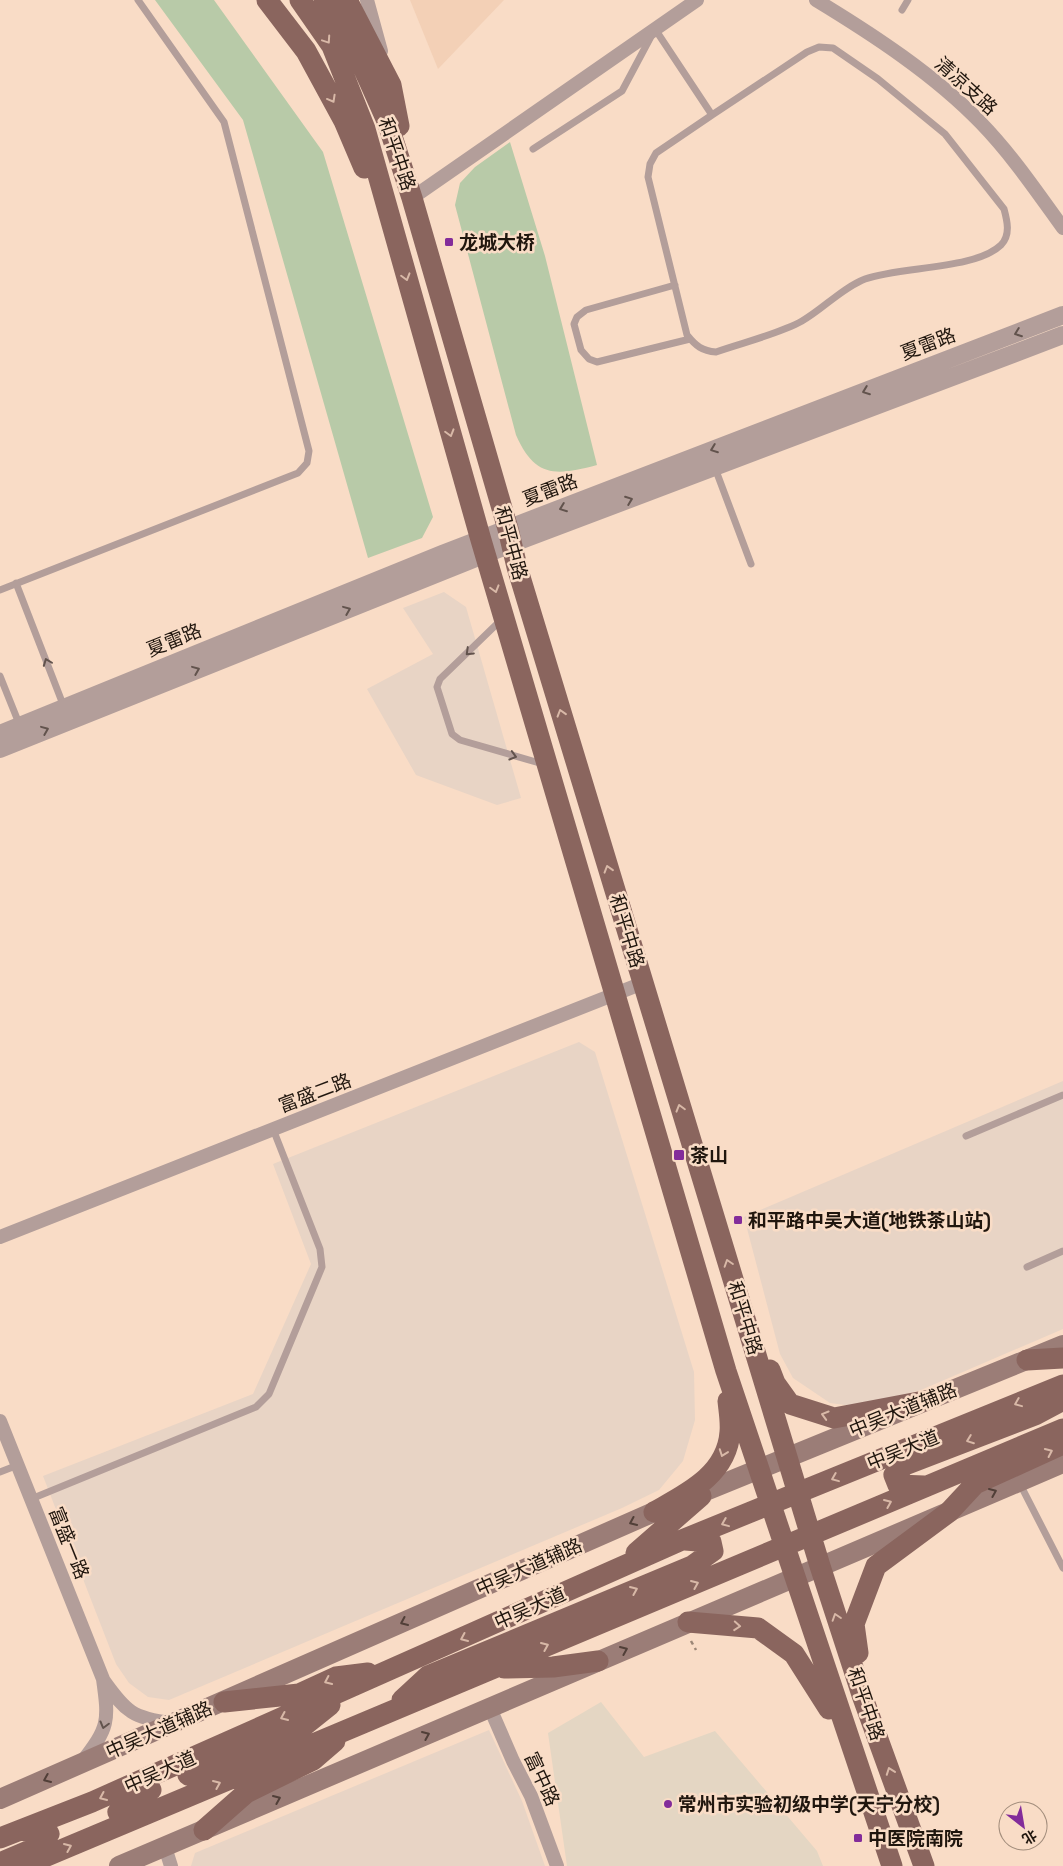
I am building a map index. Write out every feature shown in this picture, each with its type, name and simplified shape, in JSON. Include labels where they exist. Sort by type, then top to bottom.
[{"type":"main road","points":[[267,0],[306,51],[344,120],[396,240]]},
{"type":"main road","name":"和平中路","points":[[300,0],[332,46],[365,129],[483,547],[726,1371],[847,1739],[892,1866]]},
{"type":"main road","name":"和平中路","points":[[324,0],[349,36],[387,121],[412,198],[510,537],[699,1172],[743,1310],[810,1536],[863,1698],[924,1866]]},
{"type":"main road","points":[[347,0],[391,85],[412,198]]},
{"type":"main road","points":[[743,1310],[776,1383],[790,1404],[834,1418],[924,1401]]},
{"type":"main road","name":"中吴大道辅路","points":[[0,1799],[654,1512],[1063,1345]]},
{"type":"main road","points":[[1026,1360],[1063,1358]]},
{"type":"main road","points":[[654,1512],[699,1487],[721,1461],[730,1433],[726,1371]]},
{"type":"main road","name":"中吴大道","points":[[9,1835],[101,1798],[393,1670],[682,1540],[1063,1385]]},
{"type":"main road","points":[[929,1486],[898,1485],[894,1475],[905,1465],[1035,1415],[1063,1400]]},
{"type":"main road","points":[[863,1698],[854,1624],[876,1566],[948,1512],[975,1484],[1061,1433]]},
{"type":"main road","name":"中吴大道","points":[[23,1866],[784,1546],[1061,1433]]},
{"type":"main road","points":[[119,1866],[598,1661],[689,1632],[794,1577],[1063,1463]]},
{"type":"main road","points":[[620,1568],[707,1490]]},
{"type":"main road","points":[[389,1712],[428,1676],[692,1566],[713,1551],[711,1542],[682,1540]]},
{"type":"main road","points":[[689,1632],[758,1628],[794,1654],[847,1739]]},
{"type":"main road","points":[[494,1668],[553,1667],[598,1661]]},
{"type":"main road","points":[[224,1702],[299,1694],[336,1677],[393,1670]]},
{"type":"main road","points":[[137,1818],[120,1817],[118,1812],[129,1799],[300,1729],[354,1686]]},
{"type":"main road","points":[[204,1830],[246,1793],[313,1760],[352,1728]]},
{"type":"main road","points":[[0,1863],[40,1846],[49,1834],[46,1828],[9,1835]]},
{"type":"street","points":[[367,0],[391,85]]},
{"type":"street","points":[[412,198],[696,0]]},
{"type":"street","name":"清凉支路","points":[[816,0],[928,76],[981,122],[1020,169],[1063,228]]},
{"type":"street","name":"夏雷路","points":[[510,537],[1063,315]]},
{"type":"street","name":"夏雷路","points":[[0,734],[483,547],[715,467],[1063,334]]},
{"type":"street","name":"夏雷路","points":[[0,748],[483,547]]},
{"type":"street","name":"富盛二路","points":[[0,1237],[643,983]]},
{"type":"street","name":"富盛一路","points":[[0,1421],[103,1679]]},
{"type":"street","points":[[103,1679],[120,1704],[144,1720],[174,1723]]},
{"type":"street","points":[[80,1765],[101,1737],[104,1729],[108,1712],[103,1679]]},
{"type":"street","name":"富中路","points":[[490,1708],[513,1761],[531,1796],[557,1866]]},
{"type":"street","points":[[165,1847],[171,1866]]},
{"type":"lane","points":[[0,590],[298,473],[307,463],[309,452],[224,122],[138,0]]},
{"type":"lane","points":[[902,10],[908,0]]},
{"type":"lane","points":[[533,149],[622,91],[655,29],[712,115]]},
{"type":"lane","points":[[819,47],[833,48],[878,79],[946,134],[1004,209],[1008,224],[1006,236],[1002,244],[994,250],[974,258],[866,279],[800,322],[716,352],[704,351],[690,338],[675,285],[648,177],[650,164],[656,153],[807,52],[819,47]]},
{"type":"lane","points":[[675,285],[586,310],[577,317],[574,324],[581,350],[589,359],[597,362],[690,338]]},
{"type":"lane","points":[[715,467],[751,564]]},
{"type":"lane","points":[[16,583],[64,708]]},
{"type":"lane","points":[[504,618],[440,679],[437,687],[452,734],[460,740],[547,766]]},
{"type":"lane","points":[[0,676],[20,726]]},
{"type":"lane","points":[[966,1136],[1063,1095]]},
{"type":"lane","points":[[31,1498],[256,1407],[269,1394],[322,1266],[320,1249],[273,1129]]},
{"type":"lane","points":[[1027,1267],[1063,1251]]},
{"type":"lane","points":[[0,1472],[18,1465]]},
{"type":"lane","points":[[1019,1482],[1063,1568]]},
{"type":"path","points":[[689,1632],[696,1650]]},
{"type":"shaded area","points":[[410,0],[504,0],[438,69]]},
{"type":"shaded area","points":[[444,592],[466,607],[521,798],[497,805],[416,775],[367,689],[433,654],[403,608]]},
{"type":"shaded area","points":[[579,1042],[595,1052],[694,1372],[695,1420],[683,1461],[659,1490],[622,1508],[169,1700],[148,1697],[129,1683],[116,1664],[43,1476],[253,1394],[311,1264],[273,1164]]},
{"type":"shaded area","points":[[1063,1081],[1063,1329],[921,1390],[859,1407],[830,1403],[793,1378],[780,1354],[744,1217]]},
{"type":"shaded area","name":"常州市实验初级中学(天宁分校)","points":[[601,1702],[644,1757],[715,1731],[817,1851],[823,1866],[567,1866],[548,1733]]},
{"type":"shaded area","points":[[489,1730],[522,1801],[545,1866],[191,1866],[195,1853]]},
{"type":"green space","points":[[155,0],[214,0],[323,152],[433,517],[422,538],[368,558],[243,120]]},
{"type":"green space","points":[[510,142],[545,256],[597,465],[583,469],[558,472],[539,466],[523,449],[516,435],[455,205],[460,183],[475,167]]},
{"type":"place","name":"龙城大桥","points":[[449,242]]},
{"type":"place","name":"茶山","points":[[679,1155]]},
{"type":"place","name":"和平路中吴大道(地铁茶山站)","points":[[738,1220]]},
{"type":"place","name":"常州市实验初级中学(天宁分校)","points":[[668,1804]]},
{"type":"place","name":"中医院南院","points":[[858,1838]]}]
